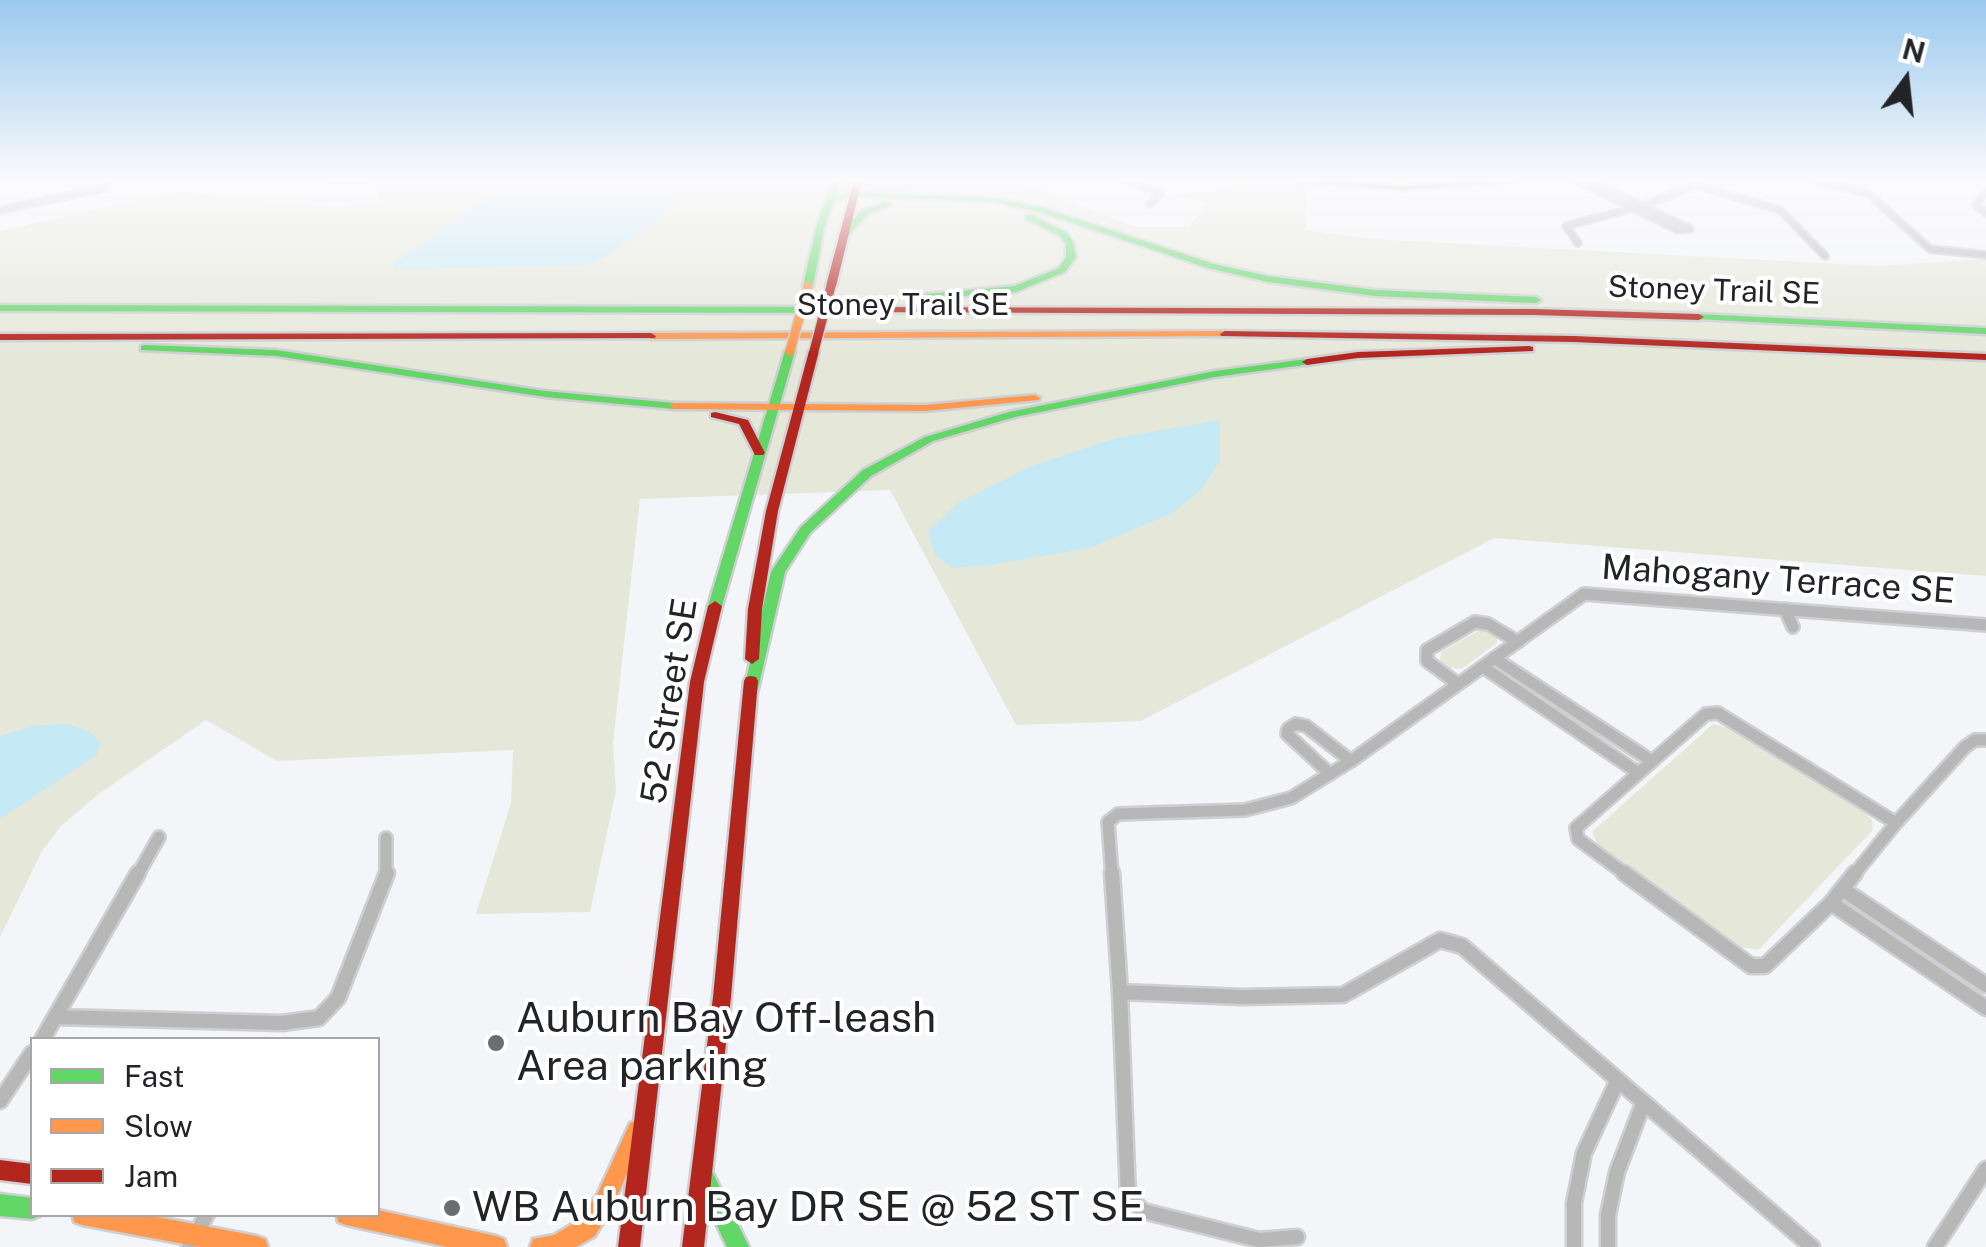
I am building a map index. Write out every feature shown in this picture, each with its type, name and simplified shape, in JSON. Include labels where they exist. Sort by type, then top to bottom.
[{"type":"main road","name":"52 Street SE","points":[[629,1247],[697,682],[718,590],[790,351],[818,238]]},
{"type":"main road","name":"52 Street SE","points":[[694,1247],[751,689],[755,609],[772,511],[843,238]]},
{"type":"main road","points":[[551,309],[594,303],[979,294],[1044,280],[1062,270],[1071,257],[1065,238]]},
{"type":"main road","points":[[1124,238],[1211,266],[1334,289],[1812,316],[1866,323]]},
{"type":"main road","name":"Stoney Trail SE","points":[[0,308],[1298,309],[1866,323],[1986,332]]},
{"type":"main road","name":"Stoney Trail SE","points":[[0,341],[1308,334],[1574,339],[1985,357]]},
{"type":"main road","points":[[0,341],[276,353],[546,394],[670,406],[772,407],[966,407],[1210,368],[1358,355],[1530,349],[1962,362],[1985,357]]},
{"type":"main road","points":[[751,689],[778,572],[805,530],[838,496],[892,457],[929,439],[1012,414],[1215,374],[1358,355]]},
{"type":"main road","points":[[670,406],[744,422],[760,453]]},
{"type":"main road","points":[[541,1247],[557,1246],[587,1228],[604,1202],[644,1116]]},
{"type":"main road","points":[[0,1170],[30,1174]]},
{"type":"main road","points":[[702,1174],[738,1247]]},
{"type":"main road","points":[[0,1204],[30,1208]]},
{"type":"main road","points":[[94,1217],[192,1241],[258,1247]]},
{"type":"main road","points":[[360,1217],[496,1247]]},
{"type":"street","points":[[1575,238],[1578,243]]},
{"type":"street","points":[[1807,238],[1824,256]]},
{"type":"street","points":[[1918,238],[1930,249],[1986,255]]},
{"type":"street","name":"Mahogany Terrace SE","points":[[1120,992],[1108,822],[1118,814],[1245,810],[1291,798],[1351,761],[1584,594],[1986,625]]},
{"type":"street","points":[[1785,609],[1793,627]]},
{"type":"street","points":[[1458,684],[1427,661],[1427,650],[1475,622],[1488,624],[1518,642]]},
{"type":"street","points":[[1494,658],[1650,760]]},
{"type":"street","points":[[1482,667],[1637,772]]},
{"type":"street","points":[[1896,823],[1718,712],[1706,714],[1576,828],[1578,840],[1751,966],[1765,966],[1842,889],[1964,747],[1975,740],[1986,740]]},
{"type":"street","points":[[1330,774],[1287,734],[1288,729],[1296,724],[1306,726],[1351,761]]},
{"type":"street","points":[[44,1037],[159,837]]},
{"type":"street","points":[[57,1017],[282,1024],[319,1018],[338,998],[388,870],[386,838]]},
{"type":"street","points":[[1842,889],[1986,985]]},
{"type":"street","points":[[1830,902],[1986,1008]]},
{"type":"street","points":[[1296,1236],[1259,1240],[1143,1211],[1128,1196],[1120,992],[1242,997],[1344,995],[1440,940],[1462,946],[1812,1247]]},
{"type":"street","points":[[0,1100],[30,1056]]},
{"type":"street","points":[[1574,1247],[1574,1203],[1584,1153],[1617,1082]]},
{"type":"street","points":[[1608,1247],[1608,1215],[1617,1172],[1643,1104]]},
{"type":"street","points":[[1935,1247],[1986,1169]]},
{"type":"street","points":[[192,1241],[205,1217]]},
{"type":"shaded area","points":[[0,238],[1367,238],[1878,266],[1986,259],[1986,576],[1494,538],[1141,721],[1016,725],[890,490],[640,499],[613,743],[616,791],[590,912],[476,914],[511,803],[513,750],[277,761],[206,720],[96,796],[61,826],[42,851],[0,937]]},
{"type":"shaded area","points":[[1480,630],[1491,631],[1497,636],[1497,643],[1462,669],[1448,668],[1440,662],[1441,652]]},
{"type":"shaded area","points":[[1713,724],[1733,729],[1858,806],[1872,820],[1873,830],[1758,950],[1735,946],[1598,845],[1592,832]]},
{"type":"water","points":[[430,238],[632,238],[586,265],[395,269],[392,265]]},
{"type":"water","points":[[1220,420],[1220,461],[1202,489],[1172,513],[1090,548],[952,568],[934,554],[928,531],[958,503],[1031,466],[1116,438]]},
{"type":"water","points":[[68,724],[90,732],[100,743],[97,755],[0,819],[0,736],[37,725]]},
{"type":"traffic: fast","points":[[808,286],[818,238]]},
{"type":"traffic: fast","points":[[926,297],[1016,289],[1062,270],[1071,257],[1066,238]]},
{"type":"traffic: fast","points":[[1127,238],[1211,266],[1268,279],[1375,293],[1536,300]]},
{"type":"traffic: fast","points":[[0,308],[862,310]]},
{"type":"traffic: fast","points":[[1699,317],[1986,331]]},
{"type":"traffic: fast","points":[[145,348],[276,353],[545,394],[674,406]]},
{"type":"traffic: fast","points":[[715,606],[790,351]]},
{"type":"traffic: fast","points":[[751,689],[778,572],[805,530],[867,473],[929,439],[1013,414],[1215,374],[1307,362]]},
{"type":"traffic: fast","points":[[703,1174],[738,1247]]},
{"type":"traffic: fast","points":[[0,1205],[30,1208]]},
{"type":"traffic: slow","points":[[790,351],[808,286]]},
{"type":"traffic: slow","points":[[651,336],[1225,334]]},
{"type":"traffic: slow","points":[[674,406],[925,408],[1035,398]]},
{"type":"traffic: slow","points":[[541,1247],[557,1246],[587,1228],[604,1202],[637,1130]]},
{"type":"traffic: slow","points":[[98,1217],[257,1247]]},
{"type":"traffic: slow","points":[[360,1217],[496,1247]]},
{"type":"traffic: jam","points":[[831,286],[843,238]]},
{"type":"traffic: jam","points":[[814,351],[831,286]]},
{"type":"traffic: jam","points":[[862,310],[1535,312],[1699,317]]},
{"type":"traffic: jam","points":[[1225,334],[1574,339],[1986,357]]},
{"type":"traffic: jam","points":[[0,337],[651,336]]},
{"type":"traffic: jam","points":[[1307,362],[1358,355],[1529,349]]},
{"type":"traffic: jam","points":[[752,659],[755,609],[772,511],[814,351]]},
{"type":"traffic: jam","points":[[715,415],[744,422],[759,453]]},
{"type":"traffic: jam","points":[[629,1247],[697,682],[715,606]]},
{"type":"traffic: jam","points":[[693,1247],[722,997],[751,681]]},
{"type":"traffic: jam","points":[[0,1170],[30,1174]]},
{"type":"place","name":"Auburn Bay Off-leash Area parking","points":[[496,1043]]},
{"type":"place","name":"WB Auburn Bay DR SE @ 52 ST SE","points":[[452,1208]]}]
